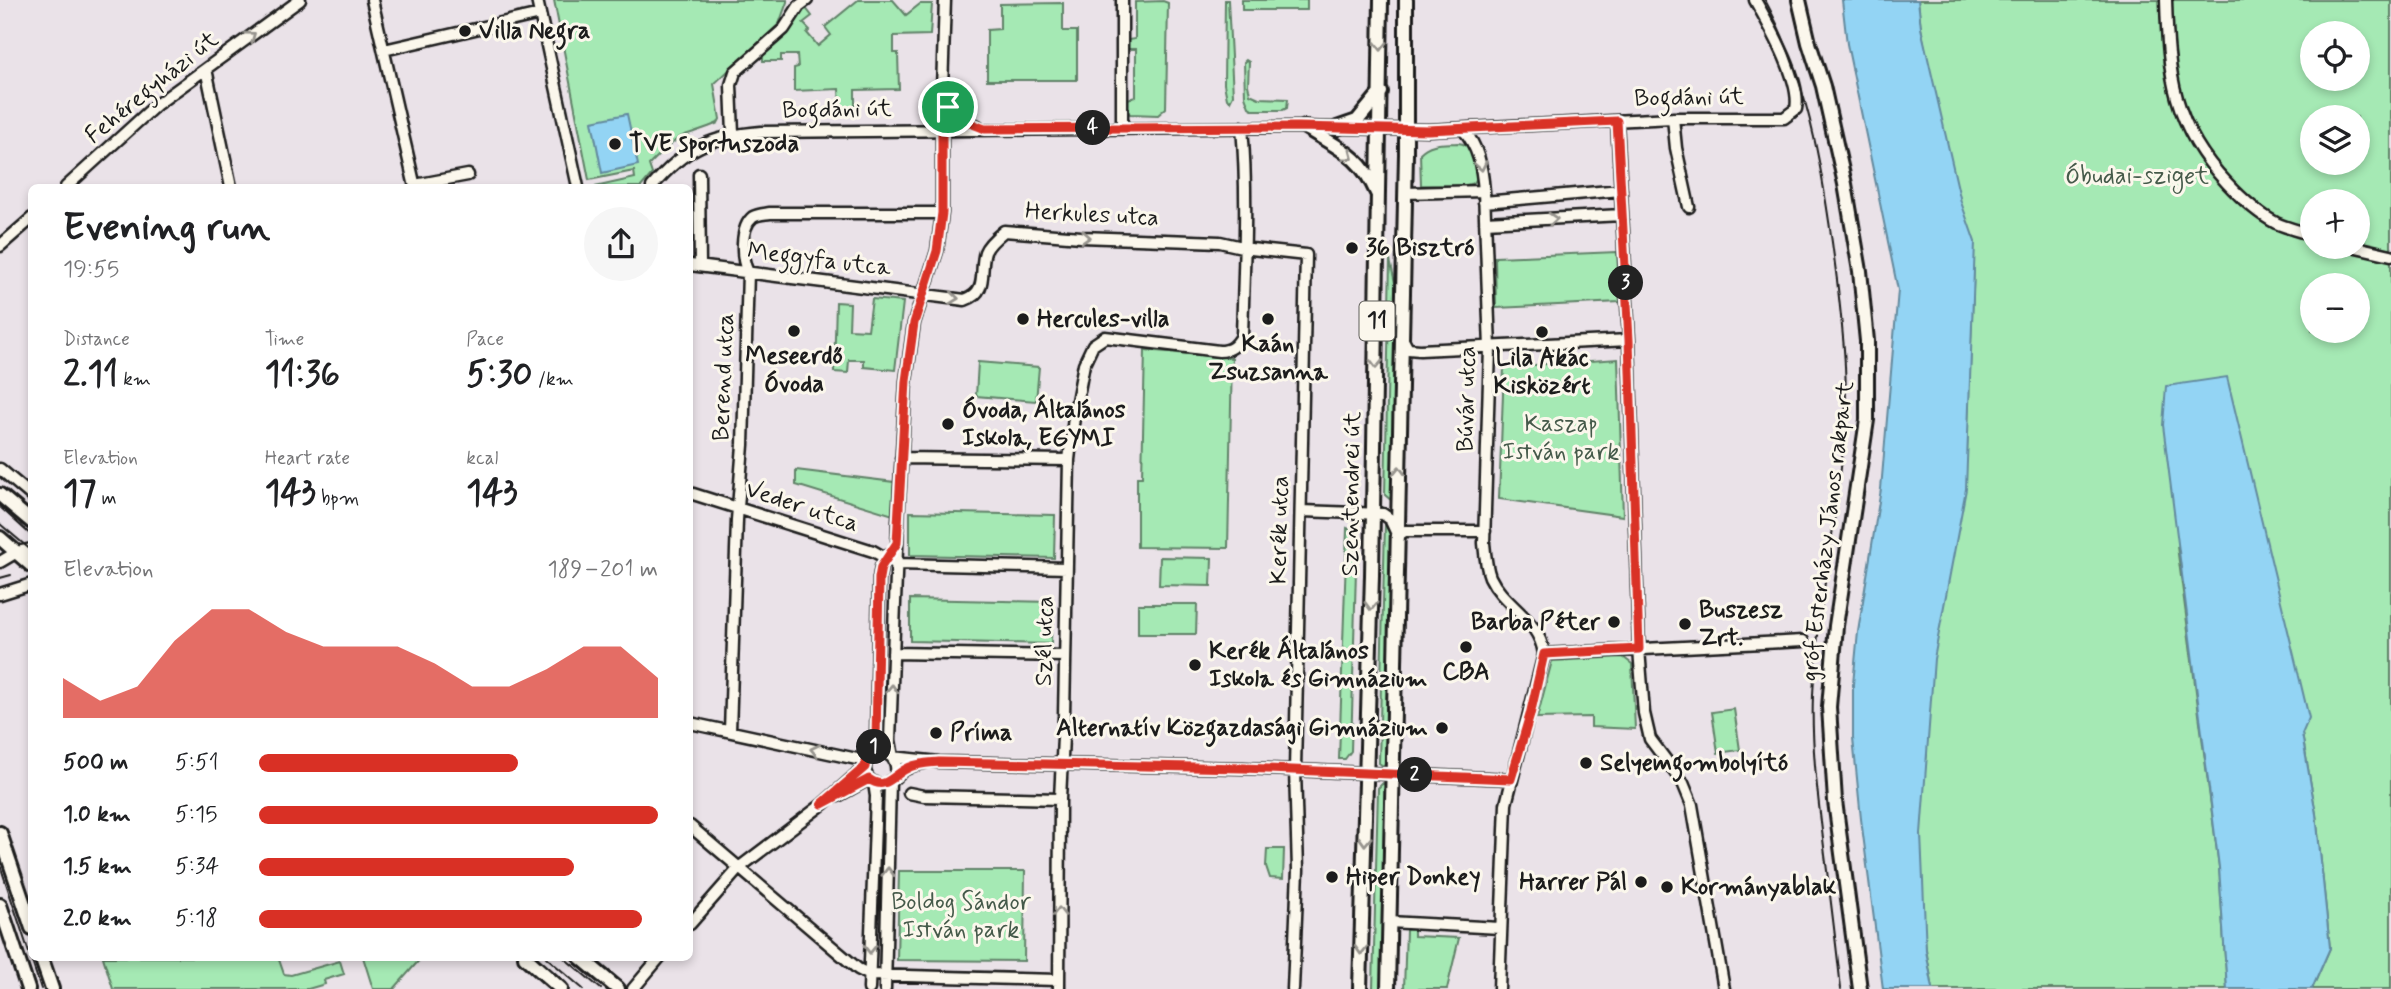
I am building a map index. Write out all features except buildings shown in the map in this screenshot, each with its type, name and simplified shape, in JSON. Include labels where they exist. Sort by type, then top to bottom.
[{"type":"main road","name":"Szentendrei út","points":[[1360,989],[1373,513],[1381,0]]},
{"type":"main road","name":"Szentendrei út","points":[[1388,989],[1405,193],[1406,0]]},
{"type":"main road","name":"gróf Esterházy János rakpart","points":[[1799,0],[1826,98],[1845,184],[1860,271],[1867,341],[1867,420],[1836,625],[1829,707],[1835,801],[1860,989]]},
{"type":"main road","points":[[1337,128],[1357,121],[1381,92]]},
{"type":"main road","points":[[1305,127],[1363,167],[1379,198]]},
{"type":"main road","points":[[0,495],[28,519]]},
{"type":"main road","points":[[0,538],[28,562]]},
{"type":"main road","points":[[0,834],[28,916]]},
{"type":"main road","points":[[0,905],[28,989]]},
{"type":"main road","points":[[42,961],[52,989]]},
{"type":"main road","points":[[530,961],[561,989]]},
{"type":"main road","points":[[585,961],[618,989]]},
{"type":"street","name":"Fehéregyházi út","points":[[69,184],[156,105],[300,0]]},
{"type":"street","points":[[372,0],[415,184]]},
{"type":"street","points":[[537,0],[577,184]]},
{"type":"street","points":[[886,989],[893,778],[897,766],[890,740],[901,458],[914,323],[937,251],[942,213],[945,0]]},
{"type":"street","points":[[1122,0],[1122,128]]},
{"type":"street","name":"Bogdáni út","points":[[655,184],[670,167],[696,148],[713,139],[733,134],[942,129],[1242,127],[1406,131],[1673,118],[1784,118],[1796,109],[1797,102],[1788,68],[1755,0]]},
{"type":"street","points":[[2166,0],[2167,44],[2178,104],[2195,144],[2242,199],[2277,223],[2300,231]]},
{"type":"street","points":[[733,134],[731,85],[735,72],[783,29],[802,2]]},
{"type":"street","points":[[384,50],[540,14]]},
{"type":"street","points":[[206,69],[230,184]]},
{"type":"street","name":"Bogdáni út","points":[[942,89],[954,115],[985,129]]},
{"type":"street","points":[[1673,118],[1676,148],[1689,207]]},
{"type":"street","points":[[1617,121],[1629,340],[1639,649],[1646,726],[1650,739],[1683,783],[1692,805],[1724,989]]},
{"type":"street","points":[[1242,127],[1245,248]]},
{"type":"street","name":"Búvár utca","points":[[1464,129],[1478,152],[1482,166],[1484,197],[1490,348],[1486,557],[1489,575],[1540,635],[1544,654]]},
{"type":"street","points":[[695,266],[699,174]]},
{"type":"street","points":[[425,184],[468,175]]},
{"type":"street","points":[[1405,193],[1484,197],[1621,191]]},
{"type":"street","name":"Berend utca","points":[[730,731],[738,508],[743,445],[748,272],[745,266],[746,226],[750,219],[757,215],[770,213],[942,213]]},
{"type":"street","points":[[1485,222],[1622,215]]},
{"type":"street","points":[[0,246],[28,222]]},
{"type":"street","name":"Herkules utca","points":[[980,290],[985,249],[1004,230],[1082,237],[1220,242],[1245,248]]},
{"type":"street","name":"Szél utca","points":[[1059,984],[1060,799],[1069,460],[1073,417],[1084,364],[1097,341],[1112,337],[1227,351],[1237,345],[1242,335],[1245,248]]},
{"type":"street","name":"Kerék utca","points":[[1245,248],[1307,256],[1295,770],[1298,870],[1293,989]]},
{"type":"street","points":[[2370,250],[2391,255]]},
{"type":"street","name":"Meggyfa utca","points":[[695,266],[965,300],[975,297],[980,290]]},
{"type":"street","points":[[1401,336],[1408,349],[1440,350],[1629,340]]},
{"type":"street","points":[[901,458],[1069,460]]},
{"type":"street","points":[[0,469],[28,493]]},
{"type":"street","name":"Veder utca","points":[[693,495],[873,551],[896,564],[1067,568]]},
{"type":"street","points":[[1302,511],[1383,514],[1396,528],[1398,539]]},
{"type":"street","points":[[1398,539],[1405,531],[1485,531]]},
{"type":"street","points":[[869,989],[876,796],[868,761],[876,733],[879,578],[881,567],[897,543]]},
{"type":"street","points":[[0,562],[28,549]]},
{"type":"street","points":[[0,594],[28,585]]},
{"type":"street","points":[[1499,989],[1506,804],[1544,654],[1803,641]]},
{"type":"street","points":[[893,653],[1065,656]]},
{"type":"street","points":[[693,724],[868,761]]},
{"type":"street","points":[[693,921],[740,867],[822,804],[880,752],[893,757],[939,762],[1295,770],[1511,779]]},
{"type":"street","points":[[822,804],[871,781],[883,784],[917,764],[939,762]]},
{"type":"street","points":[[909,793],[924,796],[1060,799]]},
{"type":"street","points":[[693,828],[858,969],[870,975],[1059,984]]},
{"type":"street","points":[[1389,922],[1500,928]]},
{"type":"street","points":[[633,989],[657,961]]},
{"type":"green space","points":[[554,0],[787,0],[779,24],[714,84],[720,119],[718,123],[685,135],[671,144],[649,165],[652,174],[644,184],[608,184],[635,178],[634,171],[589,180]]},
{"type":"green space","points":[[858,0],[893,0],[906,15],[920,4],[932,4],[930,35],[894,36],[894,53],[898,53],[899,89],[855,90],[855,108],[840,108],[839,89],[794,91],[797,55],[781,55],[781,61],[763,61],[763,53],[791,29],[805,7],[812,16],[803,23],[810,30],[807,33],[818,46],[831,35],[825,27]]},
{"type":"green space","points":[[1225,0],[1228,0],[1233,95],[1230,101],[1227,99],[1224,84]]},
{"type":"green space","points":[[1242,0],[1307,0],[1307,10],[1242,10]]},
{"type":"green space","name":"Óbudai-sziget","points":[[1918,0],[2391,0],[2391,989],[2312,989],[2330,948],[2316,814],[2302,734],[2177,546],[2219,867],[2227,989],[1933,989],[1926,949],[1916,835],[1927,754],[1922,741],[1917,703],[1967,452],[1974,263],[1966,254],[1921,28]]},
{"type":"green space","points":[[1135,2],[1168,3],[1166,108],[1158,115],[1130,114],[1127,111],[1127,99],[1136,97],[1136,49],[1128,49],[1128,40],[1135,39]]},
{"type":"green space","points":[[1063,3],[1063,31],[1077,31],[1077,80],[987,80],[987,30],[1000,29],[1000,4]]},
{"type":"green space","points":[[1246,60],[1249,62],[1250,94],[1259,98],[1288,99],[1287,108],[1254,110],[1249,107],[1245,96]]},
{"type":"green space","points":[[1458,143],[1467,146],[1473,154],[1479,175],[1474,183],[1463,186],[1421,185],[1420,153],[1433,145]]},
{"type":"green space","points":[[1617,252],[1620,302],[1496,308],[1495,257]]},
{"type":"green space","points":[[1390,260],[1395,283],[1392,501],[1385,495]]},
{"type":"green space","points":[[872,299],[903,302],[895,370],[864,367],[864,360],[849,360],[848,373],[834,372],[836,302],[850,303],[849,329],[868,330]]},
{"type":"green space","points":[[1145,350],[1232,358],[1228,548],[1137,547],[1137,477],[1142,477]]},
{"type":"green space","name":"Kaszap István park","points":[[1618,359],[1623,516],[1499,499],[1504,367]]},
{"type":"green space","points":[[978,362],[1039,367],[1036,401],[976,396]]},
{"type":"green space","points":[[796,470],[894,482],[893,515],[796,485]]},
{"type":"green space","points":[[910,512],[1055,515],[1054,558],[910,555]]},
{"type":"green space","points":[[1385,524],[1391,528],[1386,762],[1383,766],[1379,763]]},
{"type":"green space","points":[[1347,528],[1357,533],[1351,751],[1345,759],[1339,759]]},
{"type":"green space","points":[[1160,557],[1212,558],[1211,586],[1159,585]]},
{"type":"green space","points":[[910,599],[1052,602],[1051,644],[910,641]]},
{"type":"green space","points":[[1138,604],[1197,604],[1196,634],[1138,634]]},
{"type":"green space","points":[[1623,657],[1632,664],[1635,729],[1591,727],[1591,717],[1537,718],[1552,661]]},
{"type":"green space","points":[[1734,709],[1740,750],[1718,753],[1712,712]]},
{"type":"green space","points":[[1383,783],[1386,786],[1381,989],[1373,989],[1378,788]]},
{"type":"green space","points":[[1267,849],[1284,849],[1283,879],[1270,878],[1266,866]]},
{"type":"green space","name":"Boldog Sándor István park","points":[[899,871],[1025,871],[1024,961],[897,960]]},
{"type":"green space","points":[[1414,929],[1414,936],[1459,938],[1447,989],[1404,989],[1406,930]]},
{"type":"green space","points":[[104,961],[279,961],[284,974],[291,975],[340,961],[344,974],[324,980],[325,984],[308,989],[113,989]]},
{"type":"green space","points":[[364,961],[418,961],[394,989],[373,989]]},
{"type":"water","points":[[1842,0],[1918,0],[1921,28],[1961,202],[1975,242],[1966,489],[1934,659],[1921,834],[1926,951],[1933,989],[1883,989],[1853,738],[1853,684],[1858,632],[1881,489],[1898,290],[1847,44]]},
{"type":"water","name":"TVE sportuszoda","points":[[627,114],[638,165],[602,173],[592,121]]},
{"type":"water","points":[[2227,377],[2309,718],[2302,734],[2316,814],[2330,948],[2312,989],[2227,989],[2219,867],[2163,425],[2166,386]]},
{"type":"tram line","points":[[1765,0],[1794,66],[1814,136],[1837,280],[1846,378],[1844,438],[1813,695],[1817,790],[1841,989]]},
{"type":"tram line","points":[[0,507],[28,532]]},
{"type":"tram line","points":[[0,524],[28,548]]},
{"type":"tram line","points":[[0,578],[11,575]]},
{"type":"tram line","points":[[0,865],[28,950]]},
{"type":"tram line","points":[[32,961],[41,989]]},
{"type":"tram line","points":[[551,961],[583,989]]},
{"type":"tram line","points":[[568,961],[601,989]]},
{"type":"place","name":"Villa Negra","points":[[465,31]]},
{"type":"place","name":"TVE sportuszoda","points":[[615,144]]},
{"type":"place","name":"36 Bisztró","points":[[1352,248]]},
{"type":"place","name":"Hercules-villa","points":[[1023,319]]},
{"type":"place","name":"Kaán Zsuzsanna","points":[[1268,319]]},
{"type":"place","name":"Meseerdő Óvoda","points":[[794,331]]},
{"type":"place","name":"Lila Akác Kisközért","points":[[1542,332]]},
{"type":"place","name":"Óvoda, Általános Iskola, EGYMI","points":[[948,424]]},
{"type":"place","name":"Barba Péter","points":[[1614,622]]},
{"type":"place","name":"Buszesz Zrt.","points":[[1685,624]]},
{"type":"place","name":"CBA","points":[[1466,647]]},
{"type":"place","name":"Kerék Általános Iskola és Gimnázium","points":[[1195,665]]},
{"type":"place","name":"Alternatív Közgazdasági Gimnázium","points":[[1442,728]]},
{"type":"place","name":"Príma","points":[[936,733]]},
{"type":"place","name":"Selyemgombolyító","points":[[1586,763]]},
{"type":"place","name":"Hiper Donkey","points":[[1332,877]]},
{"type":"place","name":"Harrer Pál","points":[[1641,882]]},
{"type":"place","name":"Kormányablak","points":[[1667,887]]},
{"type":"route","points":[[942,89],[948,107],[954,115],[985,129],[1298,127],[1406,131],[1617,121],[1629,340],[1639,649],[1544,654],[1511,779],[1243,768],[939,762],[909,767],[883,784],[869,779],[822,804],[865,767],[866,761],[873,754],[876,740],[879,578],[881,567],[897,543],[906,381],[914,323],[937,251],[942,213],[942,89]]}]
